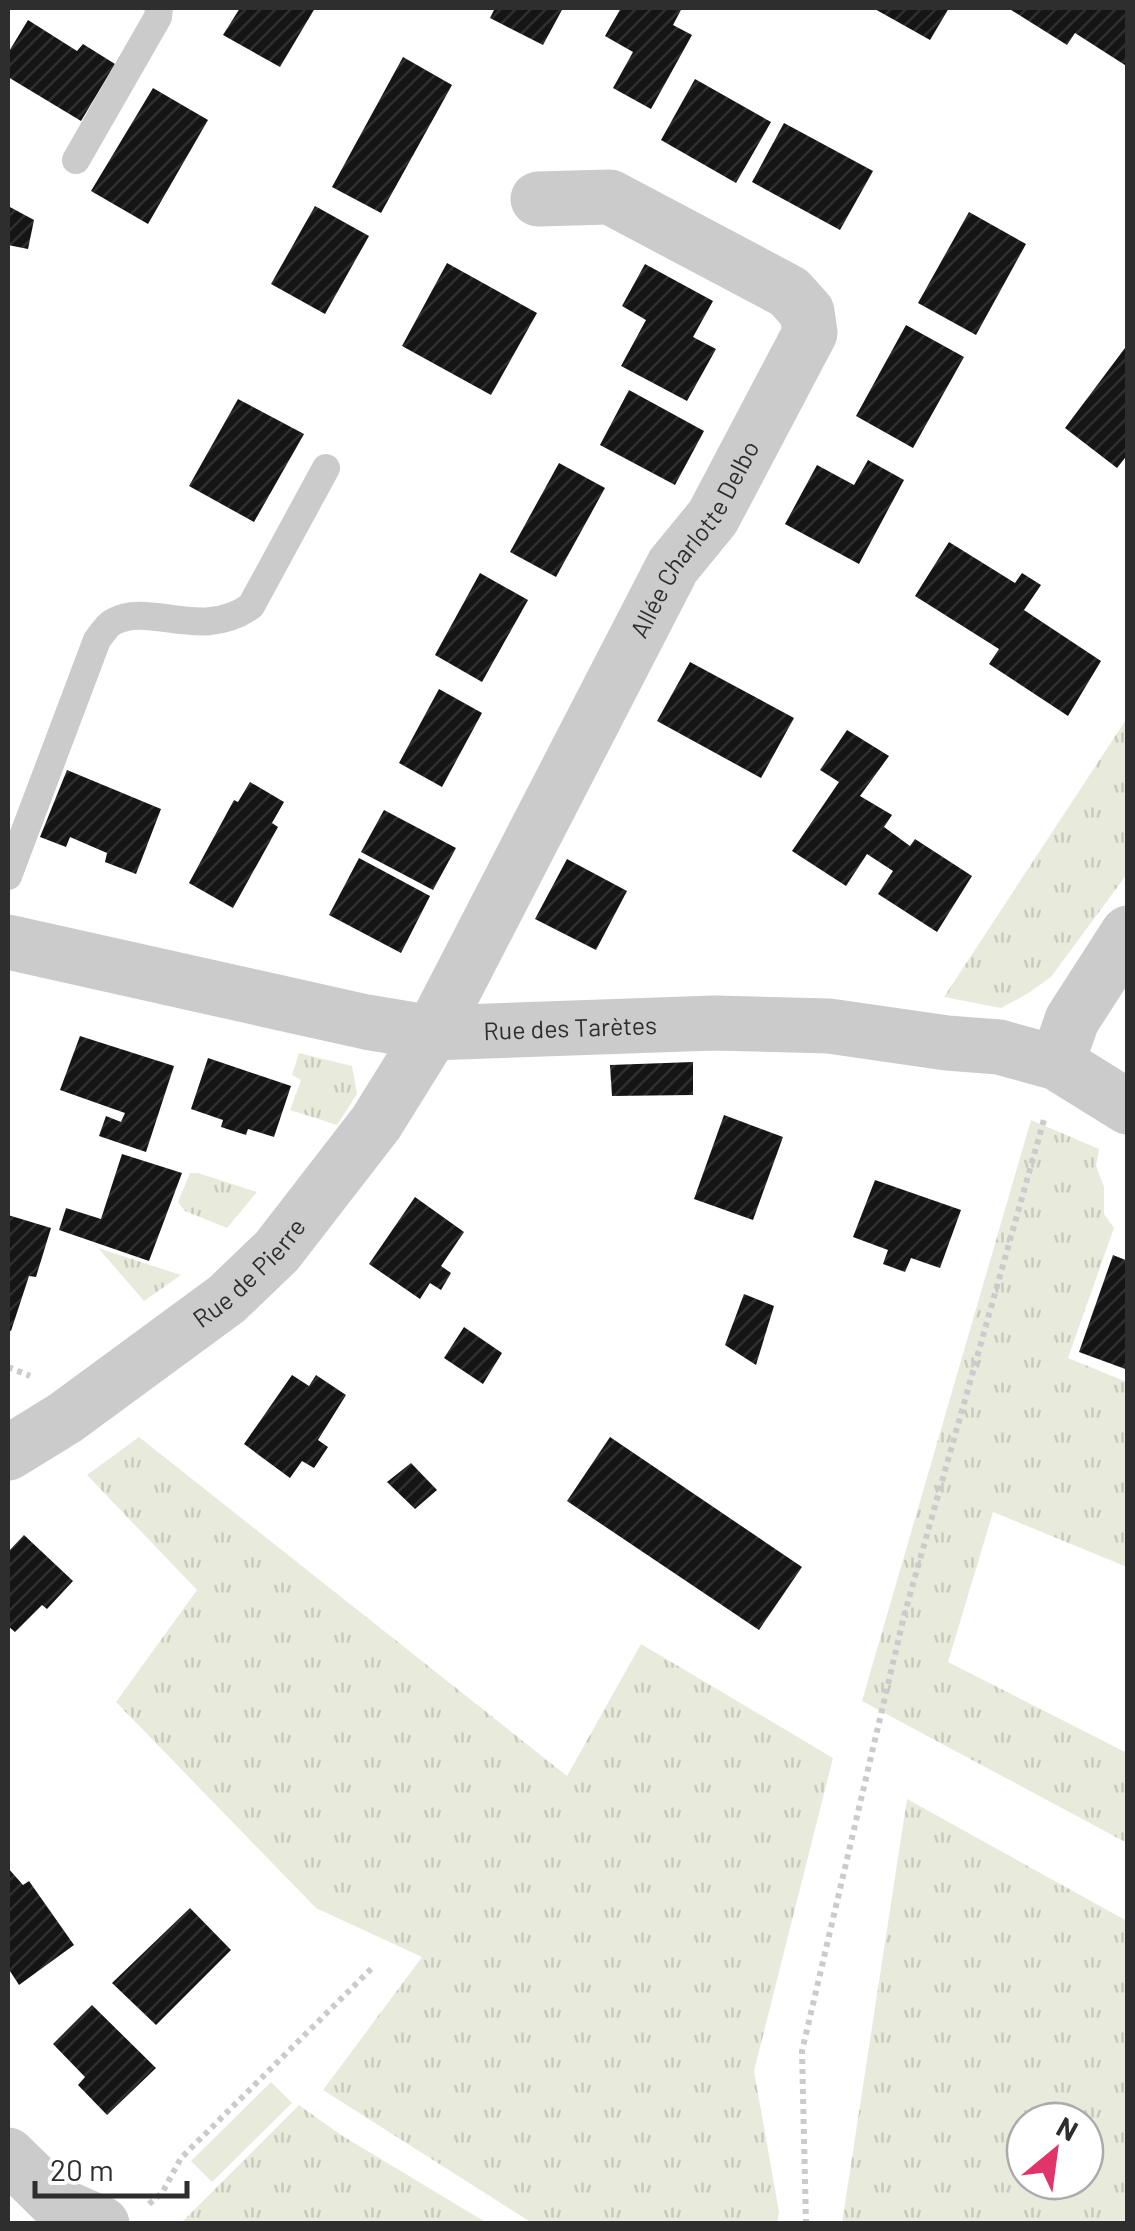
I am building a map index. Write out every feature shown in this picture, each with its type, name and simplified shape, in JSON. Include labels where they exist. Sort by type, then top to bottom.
[{"type":"street","name":"Allée Charlotte Delbo","points":[[432,1032],[673,566],[713,517],[810,332],[807,312],[788,292],[610,197],[538,199]]},
{"type":"street","points":[[1056,1063],[1072,1020],[1128,933]]},
{"type":"street","name":"Rue des Tarètes","points":[[8,942],[366,1022],[432,1032],[714,1023],[829,1026],[946,1044],[999,1046],[1056,1063],[1128,1106]]},
{"type":"street","name":"Rue de Pierre","points":[[8,1453],[65,1418],[227,1299],[277,1251],[376,1123],[432,1032]]},
{"type":"street","points":[[8,2155],[58,2205],[119,2218]]},
{"type":"lane","points":[[76,160],[158,17],[159,8]]},
{"type":"lane","points":[[8,876],[97,640],[112,622],[134,617],[211,623],[236,617],[251,606],[326,468]]},
{"type":"path","points":[[806,2224],[802,2052],[904,1616],[1046,1120]]},
{"type":"path","points":[[119,2218],[162,2193],[181,2158],[372,1968]]},
{"type":"green space","points":[[1127,718],[1127,874],[1051,977],[1027,994],[1001,1008],[944,997]]},
{"type":"green space","points":[[299,1053],[352,1066],[357,1094],[337,1125],[290,1110],[301,1080],[292,1075]]},
{"type":"green space","points":[[1031,1120],[1099,1149],[1096,1166],[1104,1187],[1104,1214],[1114,1228],[1068,1358],[1127,1382],[1127,1567],[993,1512],[948,1662],[1127,1753],[1127,1843],[862,1701]]},
{"type":"green space","points":[[190,1173],[257,1192],[227,1228],[185,1211],[178,1202]]},
{"type":"green space","points":[[98,1248],[181,1275],[144,1301]]},
{"type":"green space","points":[[139,1437],[567,1776],[641,1644],[833,1758],[754,2071],[779,2212],[777,2223],[532,2223],[323,2090],[422,1957],[316,1908],[116,1702],[197,1590],[87,1475]]},
{"type":"green space","points":[[907,1799],[1127,1921],[1127,2223],[842,2223]]},
{"type":"green space","points":[[271,2082],[292,2103],[212,2182],[191,2161]]},
{"type":"green space","points":[[299,2105],[341,2135],[487,2223],[181,2223]]},
{"type":"building","points":[[240,8],[315,8],[280,67],[223,35]]},
{"type":"building","points":[[495,8],[563,8],[543,45],[490,18]]},
{"type":"building","points":[[621,8],[682,8],[673,25],[692,35],[651,109],[613,88],[633,52],[605,36]]},
{"type":"building","points":[[873,8],[949,8],[930,40]]},
{"type":"building","points":[[1008,8],[1128,8],[1128,67],[1075,33],[1067,45]]},
{"type":"building","points":[[28,20],[77,51],[83,44],[115,64],[81,121],[8,77],[8,53]]},
{"type":"building","points":[[403,57],[452,85],[381,213],[332,187]]},
{"type":"building","points":[[695,79],[771,122],[736,183],[661,140]]},
{"type":"building","points":[[153,88],[208,120],[148,224],[91,191]]},
{"type":"building","points":[[784,123],[873,171],[840,230],[752,182]]},
{"type":"building","points":[[8,206],[34,220],[28,249],[8,245]]},
{"type":"building","points":[[315,206],[369,236],[325,314],[271,284]]},
{"type":"building","points":[[969,212],[1026,244],[976,335],[918,303]]},
{"type":"building","points":[[447,263],[537,313],[491,395],[402,346]]},
{"type":"building","points":[[645,264],[713,301],[693,337],[716,349],[687,401],[621,366],[646,320],[622,306]]},
{"type":"building","points":[[906,325],[964,357],[913,448],[856,416]]},
{"type":"building","points":[[1128,344],[1128,454],[1117,468],[1065,428]]},
{"type":"building","points":[[629,390],[704,431],[675,485],[600,445]]},
{"type":"building","points":[[238,399],[304,434],[254,522],[189,486]]},
{"type":"building","points":[[868,460],[904,480],[859,564],[785,524],[817,465],[854,485]]},
{"type":"building","points":[[559,463],[605,488],[556,577],[510,552]]},
{"type":"building","points":[[949,542],[1015,583],[1022,573],[1041,585],[1024,610],[1101,661],[1068,716],[989,664],[999,649],[915,596]]},
{"type":"building","points":[[480,573],[528,600],[482,682],[435,655]]},
{"type":"building","points":[[690,662],[794,718],[761,778],[657,721]]},
{"type":"building","points":[[439,689],[482,713],[442,787],[399,763]]},
{"type":"building","points":[[847,730],[889,756],[860,796],[892,815],[884,827],[910,846],[915,839],[972,876],[937,932],[878,894],[893,871],[867,854],[846,886],[792,851],[839,782],[820,770]]},
{"type":"building","points":[[67,770],[161,809],[136,874],[105,862],[107,853],[70,837],[66,847],[40,837]]},
{"type":"building","points":[[250,782],[284,802],[272,823],[278,827],[233,908],[189,883],[234,800],[238,802]]},
{"type":"building","points":[[384,810],[456,848],[433,890],[361,852]]},
{"type":"building","points":[[359,858],[430,896],[401,953],[329,915]]},
{"type":"building","points":[[567,859],[627,891],[596,950],[535,919]]},
{"type":"building","points":[[80,1036],[174,1066],[146,1152],[99,1136],[106,1116],[121,1122],[125,1113],[60,1090]]},
{"type":"building","points":[[208,1058],[291,1086],[274,1137],[248,1129],[246,1135],[221,1127],[223,1120],[191,1109]]},
{"type":"building","points":[[693,1062],[693,1095],[612,1096],[610,1065]]},
{"type":"building","points":[[724,1115],[783,1137],[753,1220],[694,1199]]},
{"type":"building","points":[[122,1154],[182,1173],[149,1261],[59,1230],[66,1208],[101,1219]]},
{"type":"building","points":[[875,1180],[961,1210],[940,1268],[911,1258],[905,1272],[883,1264],[888,1250],[853,1237]]},
{"type":"building","points":[[415,1197],[464,1232],[441,1266],[451,1273],[441,1290],[430,1283],[420,1299],[369,1264]]},
{"type":"building","points":[[8,1215],[51,1228],[36,1277],[29,1276],[11,1331],[8,1330]]},
{"type":"building","points":[[1113,1255],[1128,1261],[1128,1370],[1079,1352]]},
{"type":"building","points":[[744,1294],[774,1306],[756,1365],[725,1345]]},
{"type":"building","points":[[464,1327],[502,1353],[483,1384],[444,1358]]},
{"type":"building","points":[[292,1375],[309,1386],[316,1375],[346,1395],[318,1440],[328,1447],[314,1468],[302,1461],[290,1478],[244,1444]]},
{"type":"building","points":[[610,1437],[802,1567],[759,1630],[567,1501]]},
{"type":"building","points":[[411,1463],[437,1490],[415,1509],[387,1482]]},
{"type":"building","points":[[24,1535],[73,1581],[47,1609],[42,1605],[15,1632],[8,1626],[8,1552]]},
{"type":"building","points":[[8,1868],[23,1885],[29,1881],[74,1945],[19,1985],[8,1968]]},
{"type":"building","points":[[190,1908],[231,1950],[156,2025],[112,1983]]},
{"type":"building","points":[[92,2005],[156,2068],[107,2115],[78,2085],[85,2077],[53,2044]]}]
